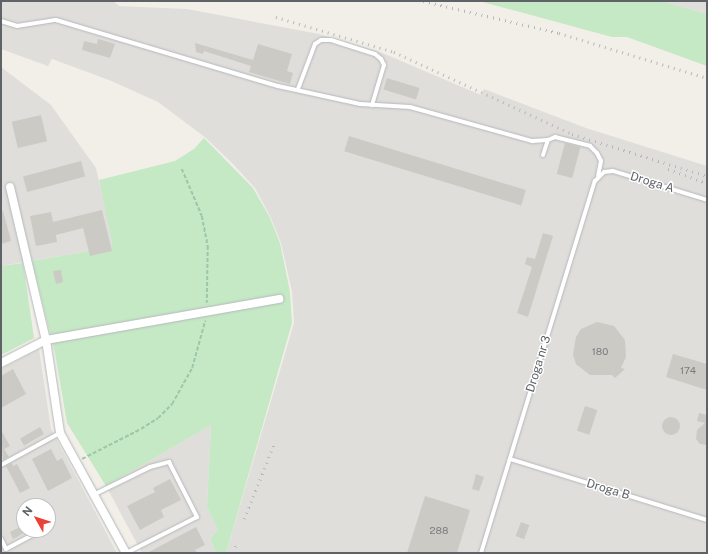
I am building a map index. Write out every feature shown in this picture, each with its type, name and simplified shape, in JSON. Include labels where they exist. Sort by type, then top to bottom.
[{"type":"street","points":[[10,187],[46,340],[60,433],[77,461],[126,553]]},
{"type":"street","points":[[1,363],[46,340],[279,298]]},
{"type":"lane","points":[[1,21],[17,26],[56,20],[231,73],[298,89],[372,104],[410,107],[532,141],[548,140],[555,137],[590,146],[597,153],[601,161],[598,176]]},
{"type":"lane","points":[[298,89],[314,44],[321,40],[331,40],[375,54],[381,59],[384,65],[372,104]]},
{"type":"lane","points":[[543,155],[548,140]]},
{"type":"lane","name":"Droga A","points":[[598,176],[613,172],[707,200]]},
{"type":"lane","name":"Droga nr 3","points":[[481,553],[592,188],[598,176]]},
{"type":"lane","points":[[1,465],[60,433]]},
{"type":"lane","name":"Droga B","points":[[510,459],[707,520]]},
{"type":"lane","points":[[95,494],[150,467],[168,462],[197,517],[126,553]]},
{"type":"lane","points":[[1,539],[6,549],[28,538]]},
{"type":"path","points":[[77,461],[141,429],[158,418],[172,404],[192,368],[207,311],[208,246],[202,216],[194,191],[182,169]]},
{"type":"shaded area","points":[[1,1],[113,1],[119,6],[187,9],[319,34],[380,52],[481,95],[484,89],[586,128],[707,166],[707,553],[226,553],[294,323],[292,292],[281,243],[270,216],[255,188],[233,164],[206,138],[158,102],[109,80],[52,59],[48,66],[1,49]]},
{"type":"shaded area","points":[[662,1],[707,1],[707,14]]},
{"type":"shaded area","points":[[1,67],[51,105],[96,168],[114,247],[1,266]]},
{"type":"shaded area","points":[[39,349],[51,429],[117,553],[1,553],[1,369]]},
{"type":"shaded area","points":[[211,425],[207,507],[218,530],[210,538],[216,553],[142,553],[106,486]]},
{"type":"green space","points":[[479,1],[662,1],[707,14],[707,66],[627,37],[612,37]]},
{"type":"green space","points":[[204,138],[253,188],[269,216],[280,243],[290,292],[292,323],[226,553],[216,553],[210,538],[218,530],[207,507],[211,425],[106,486],[67,423],[55,353],[32,261],[113,247],[99,180],[175,161],[194,149]]},
{"type":"green space","points":[[23,263],[34,338],[1,355],[1,266]]},
{"type":"building","points":[[98,39],[115,44],[110,58],[82,50],[84,41],[97,44]]},
{"type":"building","points":[[195,43],[253,60],[258,44],[292,54],[287,71],[293,73],[290,84],[249,72],[251,66],[204,51],[203,54],[196,52]]},
{"type":"building","points":[[387,78],[420,88],[416,99],[383,89]]},
{"type":"building","points":[[41,115],[47,141],[18,148],[12,122]]},
{"type":"building","points":[[349,136],[526,190],[521,205],[344,151]]},
{"type":"building","points":[[565,143],[580,147],[572,178],[557,174]]},
{"type":"building","points":[[81,161],[85,176],[27,192],[23,177]]},
{"type":"building","points":[[102,210],[112,251],[90,256],[83,228],[56,235],[57,242],[36,246],[30,216],[51,212],[53,222]]},
{"type":"building","points":[[1,211],[3,211],[11,241],[1,244]]},
{"type":"building","points":[[543,233],[553,236],[528,317],[517,313],[532,267],[525,264],[527,257],[535,259]]},
{"type":"building","points":[[61,270],[63,282],[56,284],[53,271]]},
{"type":"building","points":[[597,322],[614,326],[625,340],[626,357],[621,368],[625,369],[615,378],[612,375],[590,375],[576,364],[573,355],[576,337],[581,329]]},
{"type":"building","points":[[673,354],[707,364],[707,390],[666,377]]},
{"type":"building","points":[[13,369],[26,394],[1,408],[1,376]]},
{"type":"building","points":[[585,406],[597,410],[589,435],[577,431]]},
{"type":"building","points":[[699,413],[707,415],[707,445],[700,444],[696,439],[697,430],[705,423],[697,421]]},
{"type":"building","points":[[667,417],[675,417],[680,422],[678,433],[675,435],[667,435],[662,430],[662,422]]},
{"type":"building","points":[[40,427],[44,434],[24,445],[20,438]]},
{"type":"building","points":[[1,430],[10,446],[4,449],[9,457],[3,460]]},
{"type":"building","points":[[51,449],[57,461],[62,458],[72,478],[48,491],[32,459]]},
{"type":"building","points":[[12,463],[13,466],[17,464],[30,488],[20,493],[6,466]]},
{"type":"building","points":[[476,474],[484,477],[479,491],[472,489]]},
{"type":"building","points":[[170,479],[181,500],[161,510],[164,517],[140,530],[127,506],[155,492],[153,488]]},
{"type":"building","points":[[425,496],[470,510],[457,553],[407,553]]},
{"type":"building","points":[[521,522],[529,525],[524,539],[516,536]]},
{"type":"building","points":[[196,527],[205,545],[195,550],[197,553],[147,553]]},
{"type":"building","points":[[16,529],[16,537],[13,539],[10,532]]},
{"type":"railway","points":[[423,1],[559,33],[707,78]]},
{"type":"railway","points":[[276,17],[394,52],[572,134],[707,176]]},
{"type":"railway","points":[[668,169],[707,183]]},
{"type":"railway","points":[[244,519],[274,444]]},
{"type":"railway","points":[[234,553],[236,543]]}]
